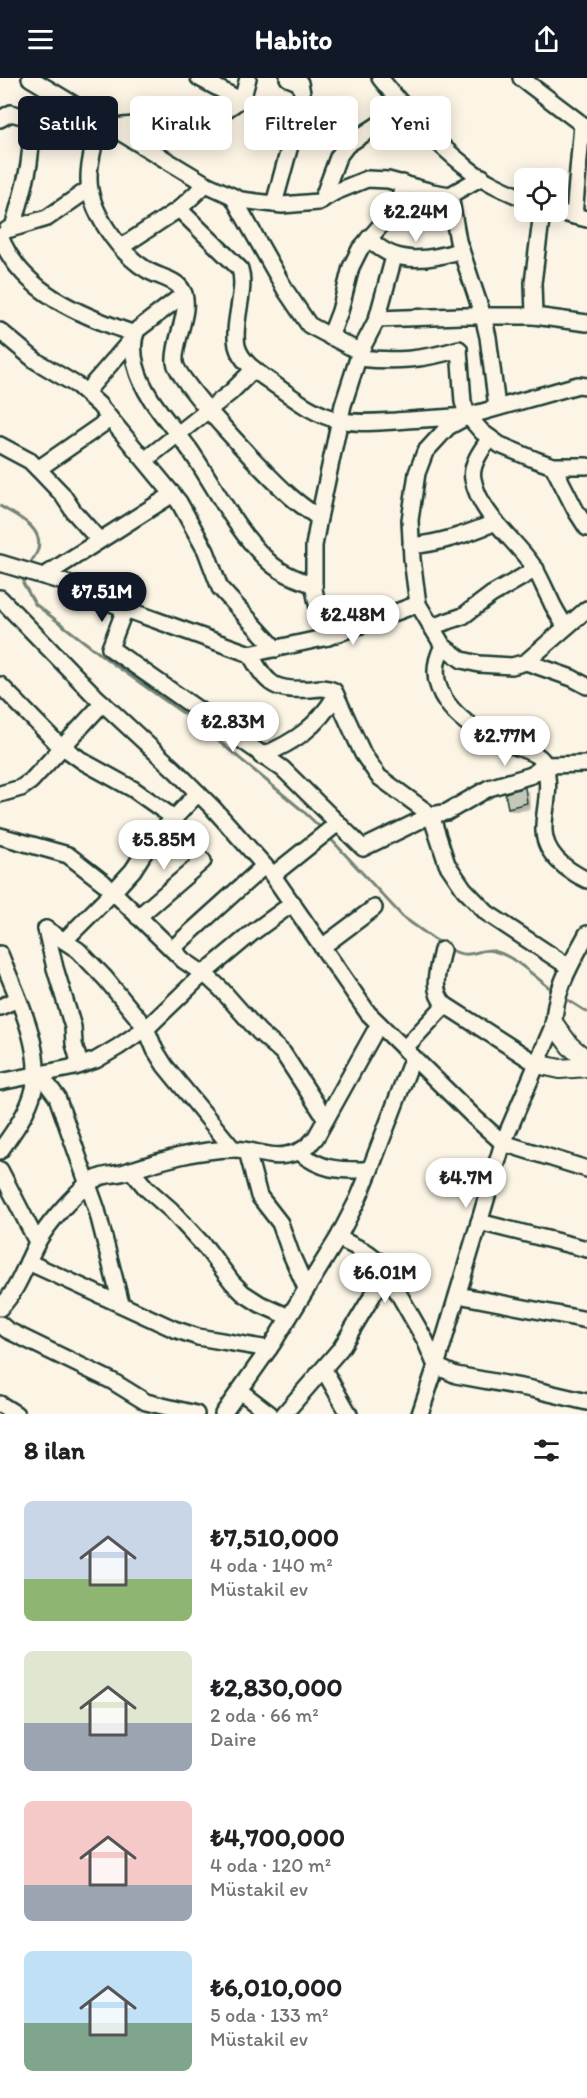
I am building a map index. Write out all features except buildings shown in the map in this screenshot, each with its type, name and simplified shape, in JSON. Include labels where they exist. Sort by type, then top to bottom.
[{"type":"main road","points":[[554,1018],[570,1046],[587,1060]]},
{"type":"main road","points":[[537,1064],[561,1069],[587,1067]]},
{"type":"street","points":[[30,78],[60,96]]},
{"type":"street","points":[[199,78],[240,100]]},
{"type":"street","points":[[118,126],[200,119],[224,111],[240,100],[249,78]]},
{"type":"street","points":[[274,204],[303,98],[300,83],[288,78]]},
{"type":"street","points":[[380,78],[394,96]]},
{"type":"street","points":[[521,78],[585,126],[580,217]]},
{"type":"street","points":[[0,119],[11,113],[18,115]]},
{"type":"street","points":[[322,200],[338,157],[347,145],[370,130]]},
{"type":"street","points":[[118,131],[206,184],[241,200],[301,205],[322,200],[367,179],[388,180],[450,195],[482,177]]},
{"type":"street","points":[[30,150],[30,165],[4,232],[9,255],[22,272],[39,288],[70,308],[134,336]]},
{"type":"street","points":[[93,150],[88,175],[89,189],[102,220],[121,247],[147,271],[168,279],[182,289],[184,294],[184,315],[175,346],[174,363],[178,372],[266,473],[290,496],[319,518]]},
{"type":"street","points":[[447,150],[465,167],[514,193]]},
{"type":"street","points":[[330,337],[340,311],[351,267],[360,249],[395,209],[403,183]]},
{"type":"street","points":[[121,247],[179,209],[206,184]]},
{"type":"street","points":[[4,232],[46,218],[89,189]]},
{"type":"street","points":[[450,195],[460,250],[488,337],[497,407]]},
{"type":"street","points":[[233,197],[300,314],[309,325],[359,355],[390,361],[442,354],[459,349],[462,402],[468,416],[490,438],[500,445],[553,466],[587,466]]},
{"type":"street","points":[[179,209],[240,269],[244,279],[240,292],[236,333],[238,348],[254,369],[296,400],[321,414],[339,420],[364,423],[468,416]]},
{"type":"street","points":[[387,217],[454,218]]},
{"type":"street","points":[[534,316],[533,283],[541,222]]},
{"type":"street","points":[[369,238],[377,247],[394,257],[418,260],[441,257],[460,250]]},
{"type":"street","points":[[328,638],[319,613],[314,585],[314,546],[339,420],[359,355],[377,319],[394,257]]},
{"type":"street","points":[[86,392],[137,330],[184,294]]},
{"type":"street","points":[[377,319],[534,316],[587,323]]},
{"type":"street","points":[[0,331],[36,361],[86,392],[110,419],[179,502],[206,551],[220,588],[276,649]]},
{"type":"street","points":[[134,336],[136,367],[140,377],[162,416],[189,449],[234,521],[266,560],[280,570],[314,585]]},
{"type":"street","points":[[145,460],[176,433],[231,392],[254,369]]},
{"type":"street","points":[[584,616],[566,627],[526,662],[512,666],[479,664],[462,660],[443,646],[418,604],[410,520],[417,473],[424,452],[448,427],[468,416],[497,407],[578,385],[587,386]]},
{"type":"street","points":[[38,469],[110,419]]},
{"type":"street","points":[[490,438],[475,463],[472,477],[478,495],[496,522],[536,569],[550,600],[566,627]]},
{"type":"street","points":[[0,445],[30,461],[62,494],[99,540]]},
{"type":"street","points":[[553,466],[587,528]]},
{"type":"street","points":[[32,572],[99,540],[173,494]]},
{"type":"street","points":[[411,546],[455,538],[496,522]]},
{"type":"street","points":[[0,562],[63,582],[125,609],[250,654],[328,638],[418,604]]},
{"type":"street","points":[[431,627],[464,616],[491,595],[536,569]]},
{"type":"street","points":[[0,598],[103,703],[198,793],[269,871],[368,1013],[379,1024],[503,1143],[587,1169]]},
{"type":"street","points":[[125,609],[110,648],[243,740],[261,756],[283,769],[330,829],[363,848],[431,814],[447,812],[473,795],[489,788],[532,775],[544,765],[587,764]]},
{"type":"street","points":[[443,646],[438,655],[435,670],[437,686],[451,708],[472,726],[496,740],[542,759],[548,785],[544,830],[546,844],[571,872],[587,880]]},
{"type":"street","points":[[250,654],[266,679],[277,687],[289,690],[328,688],[334,691],[363,754],[379,777],[431,814],[447,864],[464,889],[487,913],[569,967]]},
{"type":"street","points":[[526,662],[572,678],[587,686]]},
{"type":"street","points":[[0,685],[62,746],[104,774],[133,789],[170,822],[203,861],[138,917]]},
{"type":"street","points":[[261,756],[285,747],[301,735],[327,711],[336,695]]},
{"type":"street","points":[[0,794],[21,788],[31,781],[103,703]]},
{"type":"street","points":[[65,940],[113,892],[170,822],[198,793]]},
{"type":"street","points":[[172,949],[269,871],[330,829]]},
{"type":"street","points":[[0,836],[68,855],[113,892],[172,949],[221,989],[259,1032],[283,1053],[326,1119]]},
{"type":"street","points":[[571,872],[587,868]]},
{"type":"street","points":[[0,1082],[36,1076],[96,1060],[146,1028],[203,974],[252,933],[293,903]]},
{"type":"street","points":[[322,947],[374,908]]},
{"type":"street","points":[[80,1065],[74,1044],[73,1028],[54,968],[46,929],[65,940],[105,978],[146,1028],[154,1050],[165,1066],[240,1150],[259,1196],[280,1222],[306,1288]]},
{"type":"street","points":[[420,1414],[503,1143],[554,1018],[561,986],[587,934]]},
{"type":"street","points":[[442,950],[435,983],[440,1000],[537,1064]]},
{"type":"street","points":[[0,954],[29,1030],[36,1076],[28,1105],[0,1150]]},
{"type":"street","points":[[0,1007],[18,999]]},
{"type":"street","points":[[222,1414],[269,1349],[338,1238],[370,1170],[409,1053],[445,1005]]},
{"type":"street","points":[[0,1308],[15,1289],[37,1242],[72,1198],[98,1178],[184,1154],[240,1150],[283,1156],[299,1152],[308,1146],[316,1137],[379,1024]]},
{"type":"street","points":[[36,1076],[45,1082],[57,1097],[89,1183],[121,1304]]},
{"type":"street","points":[[299,1152],[316,1164],[334,1170],[370,1170]]},
{"type":"street","points":[[0,1170],[37,1242]]},
{"type":"street","points":[[131,1170],[207,1249],[243,1293],[288,1317]]},
{"type":"street","points":[[480,1222],[587,1250]]},
{"type":"street","points":[[338,1238],[368,1253],[381,1263],[425,1340],[436,1366],[456,1375],[587,1402]]},
{"type":"street","points":[[28,1262],[174,1329],[198,1337],[269,1349]]},
{"type":"street","points":[[284,1414],[324,1370],[352,1332],[386,1273]]},
{"type":"street","points":[[458,1295],[587,1320]]},
{"type":"street","points":[[0,1324],[7,1330],[112,1382],[146,1402],[196,1414]]},
{"type":"street","points":[[324,1370],[349,1414]]},
{"type":"street","points":[[240,1391],[270,1414]]},
{"type":"street","points":[[0,1404],[16,1414]]},
{"type":"waterway","points":[[0,506],[27,523],[37,534],[38,549],[29,565]]},
{"type":"waterway","points":[[24,576],[23,583],[35,604],[112,663],[197,723],[322,829]]},
{"type":"waterway","points":[[328,836],[403,917],[442,945]]},
{"type":"waterway","points":[[448,948],[463,954],[490,950],[505,955],[555,992]]},
{"type":"waterway","points":[[563,997],[587,1012]]}]
